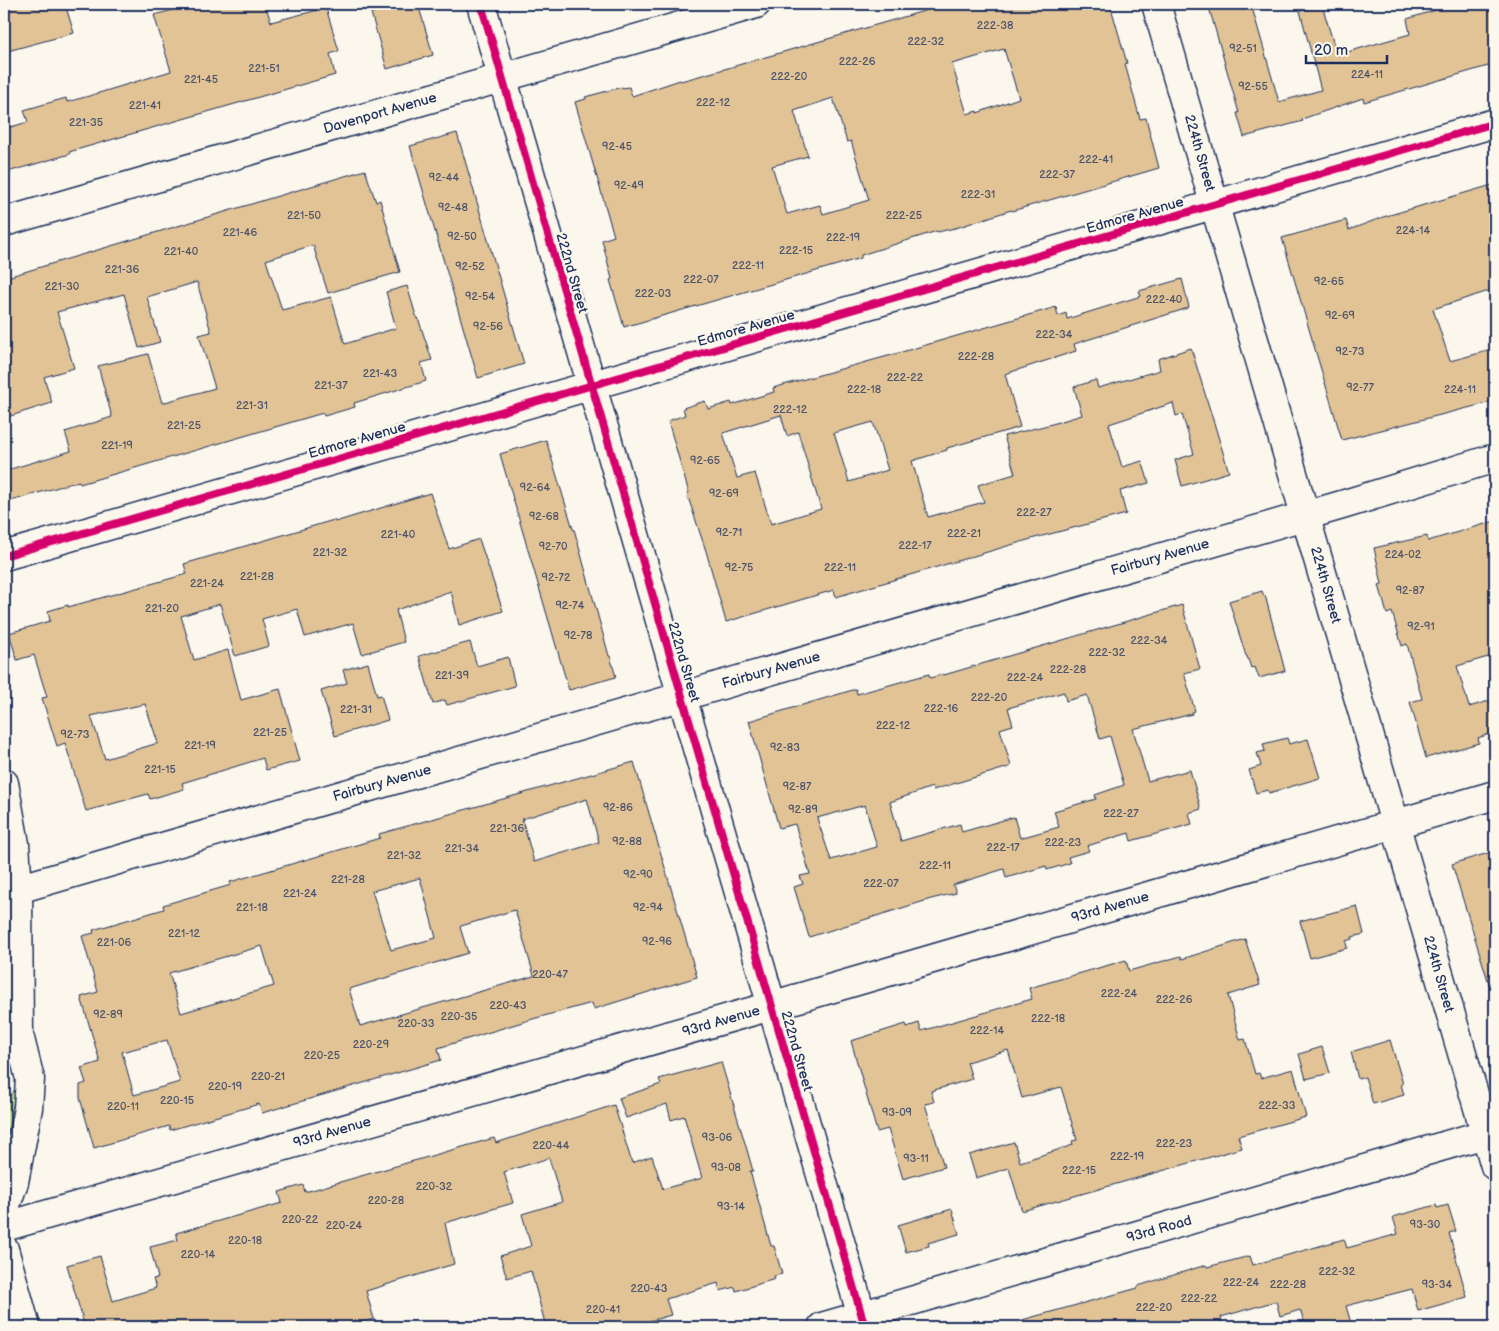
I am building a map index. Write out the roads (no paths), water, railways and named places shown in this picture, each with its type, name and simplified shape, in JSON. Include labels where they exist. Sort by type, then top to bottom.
[{"type":"street","name":"222nd Street","points":[[480,4],[864,1321]]},
{"type":"street","name":"Davenport Avenue","points":[[4,222],[756,4]]},
{"type":"street","name":"224th Street","points":[[1156,4],[1396,824],[1490,1132],[1495,1166]]},
{"type":"street","name":"Edmore Avenue","points":[[4,556],[1495,123]]},
{"type":"street","name":"Fairbury Avenue","points":[[18,889],[1306,515],[1495,458]]},
{"type":"street","points":[[4,783],[15,844],[18,889],[19,1035],[30,1079],[28,1108],[14,1182],[4,1211]]},
{"type":"street","name":"93rd Avenue","points":[[4,1227],[1495,795]]},
{"type":"street","points":[[4,1062],[19,1035]]},
{"type":"street","name":"93rd Road","points":[[822,1327],[864,1321],[1490,1132]]},
{"type":"street","points":[[4,1249],[26,1327]]}]
